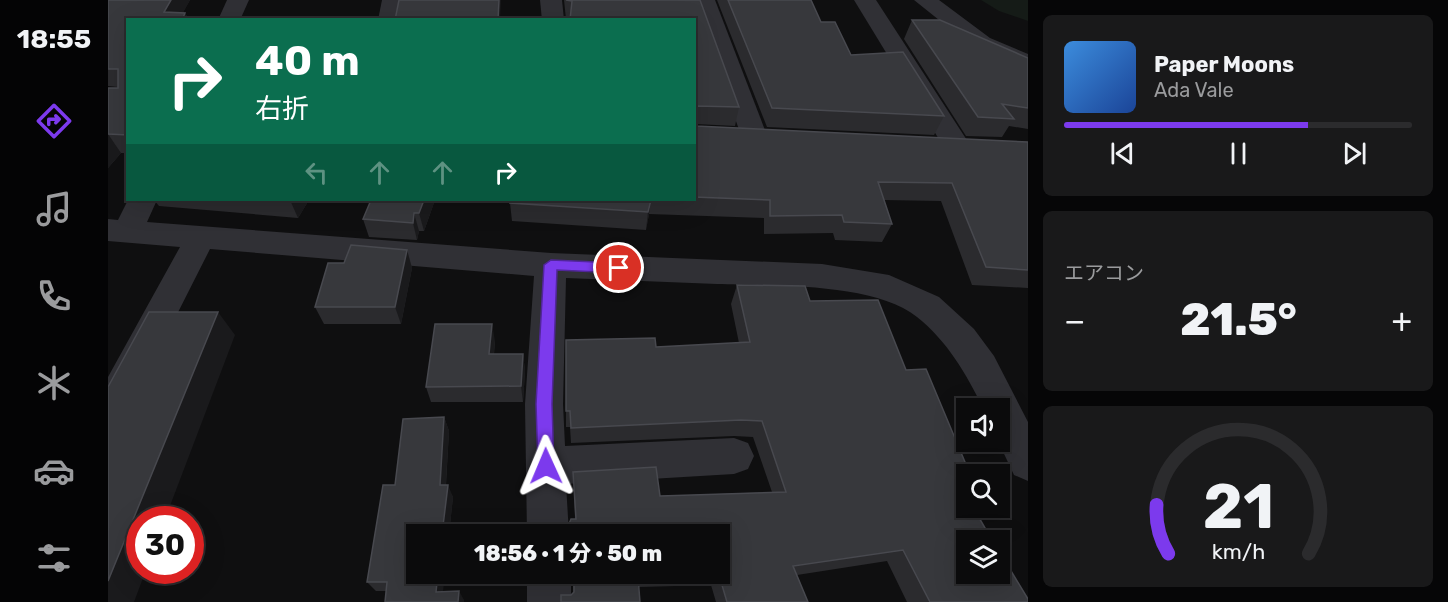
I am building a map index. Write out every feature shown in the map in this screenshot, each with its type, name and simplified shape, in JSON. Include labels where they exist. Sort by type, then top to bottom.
[{"type":"street","points":[[230,18],[238,0]]},
{"type":"street","points":[[389,18],[393,0]]},
{"type":"street","points":[[551,0],[553,18]]},
{"type":"street","points":[[704,0],[767,139],[725,136]]},
{"type":"street","points":[[865,0],[970,148],[923,146]]},
{"type":"street","points":[[925,0],[982,43],[1028,63]]},
{"type":"street","points":[[117,231],[142,201]]},
{"type":"street","points":[[117,231],[551,265],[822,276],[889,288],[927,306],[962,339],[981,367],[1028,462]]},
{"type":"street","points":[[108,413],[201,237]]},
{"type":"street","points":[[548,524],[544,404],[551,265]]},
{"type":"street","points":[[546,466],[734,456]]},
{"type":"street","points":[[549,584],[549,602]]},
{"type":"shaded area","points":[[981,0],[1028,0],[1028,21],[999,11]]},
{"type":"building","points":[[108,0],[171,0],[164,12],[185,13],[183,18],[126,18],[126,135],[108,134],[108,88],[118,88],[118,69],[108,69]]},
{"type":"building","points":[[399,0],[499,0],[498,18],[395,18]]},
{"type":"building","points":[[566,0],[700,0],[739,107],[696,106],[696,18],[570,18],[572,1]]},
{"type":"building","points":[[728,0],[811,0],[821,22],[835,22],[851,55],[903,52],[944,116],[772,108]]},
{"type":"building","points":[[912,20],[940,20],[1028,58],[1028,108],[1002,104],[1014,119],[978,117]]},
{"type":"building","points":[[696,126],[1028,142],[1028,270],[986,267],[952,183],[878,182],[892,224],[844,222],[842,215],[770,216],[770,200],[696,197]]},
{"type":"building","points":[[371,201],[424,201],[419,213],[414,213],[413,223],[363,219]]},
{"type":"building","points":[[511,201],[651,201],[648,212],[510,203]]},
{"type":"building","points":[[351,245],[407,250],[395,307],[315,307],[328,263],[344,263]]},
{"type":"building","points":[[737,285],[805,286],[810,301],[878,300],[906,370],[926,369],[956,441],[956,452],[961,452],[966,464],[956,464],[956,518],[979,518],[986,530],[956,530],[956,584],[1010,584],[1010,569],[1028,602],[930,602],[903,550],[793,566],[808,602],[727,602],[722,584],[730,584],[730,524],[569,524],[571,519],[576,519],[573,472],[656,467],[660,496],[786,492],[762,421],[571,428],[570,411],[566,411],[566,340],[655,338],[656,347],[750,342]]},
{"type":"building","points":[[149,312],[218,312],[139,506],[126,506],[126,537],[108,581],[108,387]]},
{"type":"building","points":[[435,324],[492,324],[489,354],[523,354],[521,386],[426,387]]},
{"type":"building","points":[[444,417],[440,485],[448,485],[443,524],[406,524],[406,584],[437,584],[436,592],[459,591],[458,602],[385,602],[387,582],[367,582],[383,485],[395,485],[403,419]]},
{"type":"building","points":[[574,584],[639,584],[640,602],[561,602],[561,595],[571,595],[574,592]]},
{"type":"route","points":[[546,466],[544,404],[551,265],[619,268]]}]
